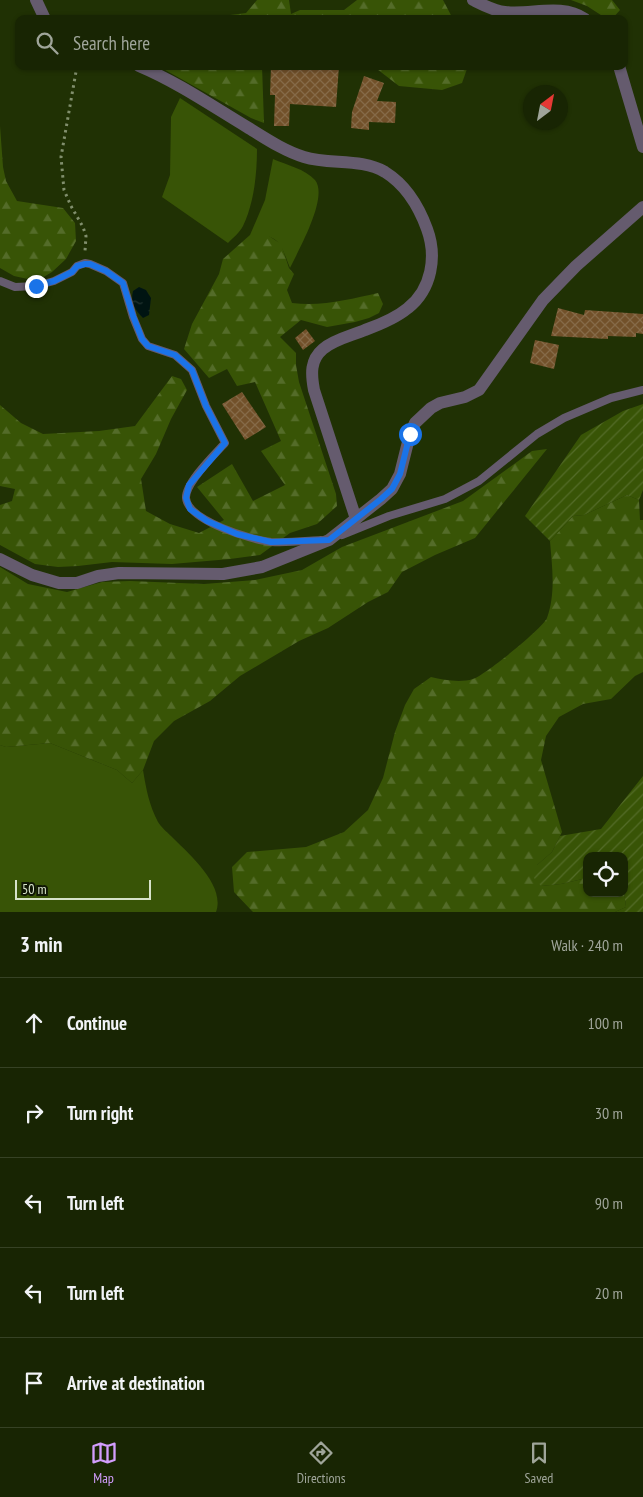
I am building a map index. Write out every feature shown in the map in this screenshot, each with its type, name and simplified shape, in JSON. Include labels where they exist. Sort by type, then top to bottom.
[{"type":"street","points":[[36,0],[43,15]]},
{"type":"street","points":[[473,0],[490,8],[506,12],[565,10],[580,15]]},
{"type":"street","points":[[147,70],[174,82],[276,145],[304,157],[347,162],[385,172],[408,192],[423,218],[430,235],[433,265],[428,281],[420,295],[409,308],[386,321],[345,337],[323,349],[313,361],[311,374],[314,390],[356,519]]},
{"type":"street","points":[[620,70],[643,147]]},
{"type":"street","points":[[0,559],[32,575],[59,583],[77,583],[98,576],[119,573],[223,574],[262,566],[329,540],[392,489],[400,474],[410,434],[415,423],[431,408],[440,403],[465,397],[479,390],[543,300],[576,266],[643,207]]},
{"type":"lane","points":[[0,281],[15,286],[36,286],[54,281],[72,272],[77,266],[90,264],[106,271],[123,283],[142,339],[148,346],[175,355],[192,370],[206,406],[225,443],[189,485],[186,498],[190,509],[207,521],[237,534],[271,542],[329,540],[389,516],[445,499],[479,481],[537,434],[564,418],[611,398],[643,390]]},
{"type":"path","points":[[77,70],[61,157],[64,190],[86,236],[85,264]]},
{"type":"green space","points":[[257,0],[289,0],[291,14],[300,10],[344,10],[357,0],[443,0],[451,15],[230,15],[246,13]]},
{"type":"green space","points":[[571,0],[612,0],[620,10],[616,15],[601,15],[587,6]]},
{"type":"green space","points":[[165,70],[262,70],[264,123],[251,118]]},
{"type":"green space","points":[[378,70],[467,70],[462,83],[442,90],[399,86]]},
{"type":"green space","points":[[180,98],[257,149],[250,208],[242,228],[228,243],[162,197],[170,175],[171,117]]},
{"type":"green space","points":[[0,126],[6,181],[17,201],[63,208],[75,223],[76,241],[66,259],[52,272],[37,281],[14,276],[0,268]]},
{"type":"green space","points":[[273,159],[311,176],[318,188],[318,199],[311,224],[290,268],[278,242],[268,236],[250,235],[265,200]]},
{"type":"green space","points":[[266,234],[281,244],[289,268],[294,274],[287,290],[292,303],[325,303],[378,293],[383,304],[379,313],[355,322],[327,327],[301,320],[280,337],[296,353],[299,382],[336,494],[337,506],[317,524],[290,533],[260,555],[230,559],[172,564],[112,562],[58,567],[35,564],[0,545],[0,505],[12,501],[15,489],[0,486],[0,405],[21,423],[43,434],[99,431],[135,426],[172,376],[181,379],[187,390],[171,419],[156,454],[141,479],[146,511],[170,524],[199,533],[224,520],[197,487],[232,464],[253,501],[285,485],[261,451],[281,441],[255,382],[237,386],[227,369],[209,378],[184,349],[192,324],[219,274],[223,259],[250,235]]},
{"type":"green space","points":[[643,404],[643,490],[639,500],[627,495],[584,515],[573,516],[550,541],[525,516],[581,435],[623,411]]},
{"type":"green space","points":[[547,449],[475,538],[402,572],[388,592],[368,602],[328,628],[299,641],[240,676],[210,701],[174,721],[154,741],[143,770],[132,783],[117,770],[50,743],[6,747],[0,745],[0,567],[28,584],[67,592],[102,582],[130,581],[204,584],[255,580],[302,570],[342,547],[463,501],[532,451]]},
{"type":"green space","points":[[627,495],[639,500],[640,520],[643,520],[643,672],[635,676],[611,699],[583,704],[559,717],[546,736],[541,760],[562,832],[552,852],[537,865],[541,886],[583,879],[583,897],[625,897],[626,907],[615,912],[253,912],[234,892],[232,867],[247,852],[306,847],[344,832],[368,810],[383,778],[395,732],[405,705],[414,689],[431,677],[457,681],[473,679],[479,676],[525,641],[543,623],[547,618],[552,599],[553,580],[550,541],[573,516],[584,515]]},
{"type":"green space","points":[[50,743],[117,770],[132,783],[143,770],[150,803],[158,822],[204,870],[216,891],[218,902],[216,912],[0,912],[0,745],[6,747]]},
{"type":"green space","points":[[643,776],[643,912],[615,912],[626,907],[625,897],[628,897],[628,852],[583,852],[583,879],[541,886],[534,878],[537,865],[552,852],[560,836],[601,829]]},
{"type":"water","points":[[139,287],[146,290],[151,298],[149,315],[143,318],[136,309],[132,299],[133,291]]},
{"type":"building","points":[[271,70],[339,70],[336,107],[290,104],[289,126],[274,126],[275,95],[270,95]]},
{"type":"building","points":[[364,76],[384,83],[377,101],[396,102],[395,123],[369,122],[369,130],[351,128],[352,112]]},
{"type":"building","points":[[558,308],[584,315],[585,310],[643,314],[643,334],[636,333],[636,337],[608,336],[608,339],[551,336]]},
{"type":"building","points":[[306,329],[315,341],[303,350],[295,338]]},
{"type":"building","points":[[535,340],[559,345],[554,369],[530,363]]},
{"type":"building","points":[[242,392],[266,427],[245,440],[222,404]]},
{"type":"route","points":[[36,286],[54,281],[72,272],[77,266],[85,264],[90,264],[106,271],[123,283],[142,339],[148,346],[175,355],[192,370],[206,406],[225,443],[189,485],[186,498],[190,509],[207,521],[237,534],[271,542],[329,540],[392,489],[400,474],[410,434]]}]
